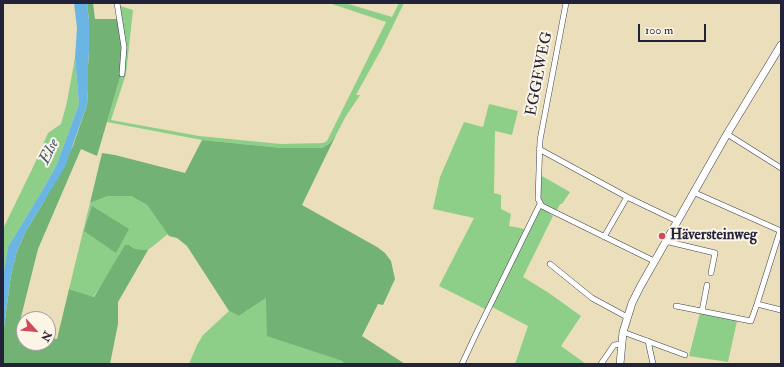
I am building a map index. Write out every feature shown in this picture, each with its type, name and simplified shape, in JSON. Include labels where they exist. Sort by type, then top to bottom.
[{"type":"main road","points":[[620,364],[621,344],[627,316],[640,287],[693,192],[781,45]]},
{"type":"street","points":[[116,3],[124,46],[122,74]]},
{"type":"street","name":"EGGEWEG","points":[[540,204],[538,198],[540,140],[566,3]]},
{"type":"street","points":[[727,134],[781,168]]},
{"type":"street","points":[[539,149],[628,197],[677,221]]},
{"type":"street","points":[[676,306],[751,322],[781,231],[693,192]]},
{"type":"street","points":[[604,237],[628,197]]},
{"type":"street","points":[[462,364],[540,204],[552,212],[654,261]]},
{"type":"street","points":[[666,241],[715,253],[711,273]]},
{"type":"street","points":[[550,264],[592,298],[627,316]]},
{"type":"street","points":[[702,311],[707,285]]},
{"type":"street","points":[[757,304],[781,310]]},
{"type":"street","points":[[623,332],[685,355]]},
{"type":"street","points":[[648,342],[653,364]]},
{"type":"street","points":[[602,364],[614,345],[621,344]]},
{"type":"green space","points":[[87,3],[93,3],[95,19],[118,19],[122,48],[121,74],[97,156],[81,149],[38,249],[22,311],[16,311],[16,351],[56,351],[56,339],[69,289],[94,297],[125,245],[129,245],[135,249],[148,250],[118,302],[118,324],[110,364],[3,364],[3,334],[11,275],[17,251],[26,231],[43,203],[73,146],[87,105],[89,21]]},
{"type":"green space","points":[[329,3],[345,3],[392,17],[399,3],[404,3],[382,48],[356,95],[360,95],[346,116],[336,135],[330,143],[324,147],[282,148],[202,140],[107,122],[121,74],[117,5],[133,10],[126,74],[111,120],[199,136],[281,144],[323,143],[327,141],[386,22]]},
{"type":"green space","points":[[75,58],[79,104],[57,164],[8,247],[3,276],[3,229],[48,133],[61,124],[67,102]]},
{"type":"green space","points":[[489,104],[518,111],[512,135],[495,131],[494,193],[501,195],[501,209],[511,214],[509,226],[525,229],[537,204],[553,216],[523,277],[549,293],[581,316],[561,346],[586,364],[515,364],[528,326],[492,307],[460,364],[485,309],[439,286],[474,218],[433,209],[440,177],[464,122],[483,127]]},
{"type":"green space","points":[[336,135],[302,205],[377,247],[385,253],[391,261],[395,279],[383,305],[378,304],[362,336],[405,364],[344,364],[343,361],[267,336],[266,298],[239,316],[229,311],[187,246],[177,238],[169,236],[147,205],[131,196],[108,196],[90,203],[102,153],[185,173],[202,140],[282,148],[320,148],[330,143]]},
{"type":"green space","points":[[540,175],[570,192],[557,210],[546,207],[540,201]]},
{"type":"green space","points":[[108,196],[131,196],[147,205],[168,234],[148,250],[135,249],[129,245],[93,297],[69,289],[90,203]]},
{"type":"green space","points":[[92,206],[129,229],[116,253],[84,231]]},
{"type":"green space","points":[[266,298],[344,361],[344,364],[189,364],[203,335],[229,311],[239,316]]},
{"type":"green space","points":[[700,313],[737,321],[728,362],[689,356]]},
{"type":"water","points":[[74,3],[87,3],[89,21],[89,51],[87,105],[65,167],[26,231],[17,251],[11,275],[3,334],[3,276],[8,247],[57,164],[79,104],[75,58],[77,28]]},
{"type":"place","name":"Häversteinweg","points":[[662,236]]},
{"type":"water label","name":"Else","points":[[50,152]]}]
